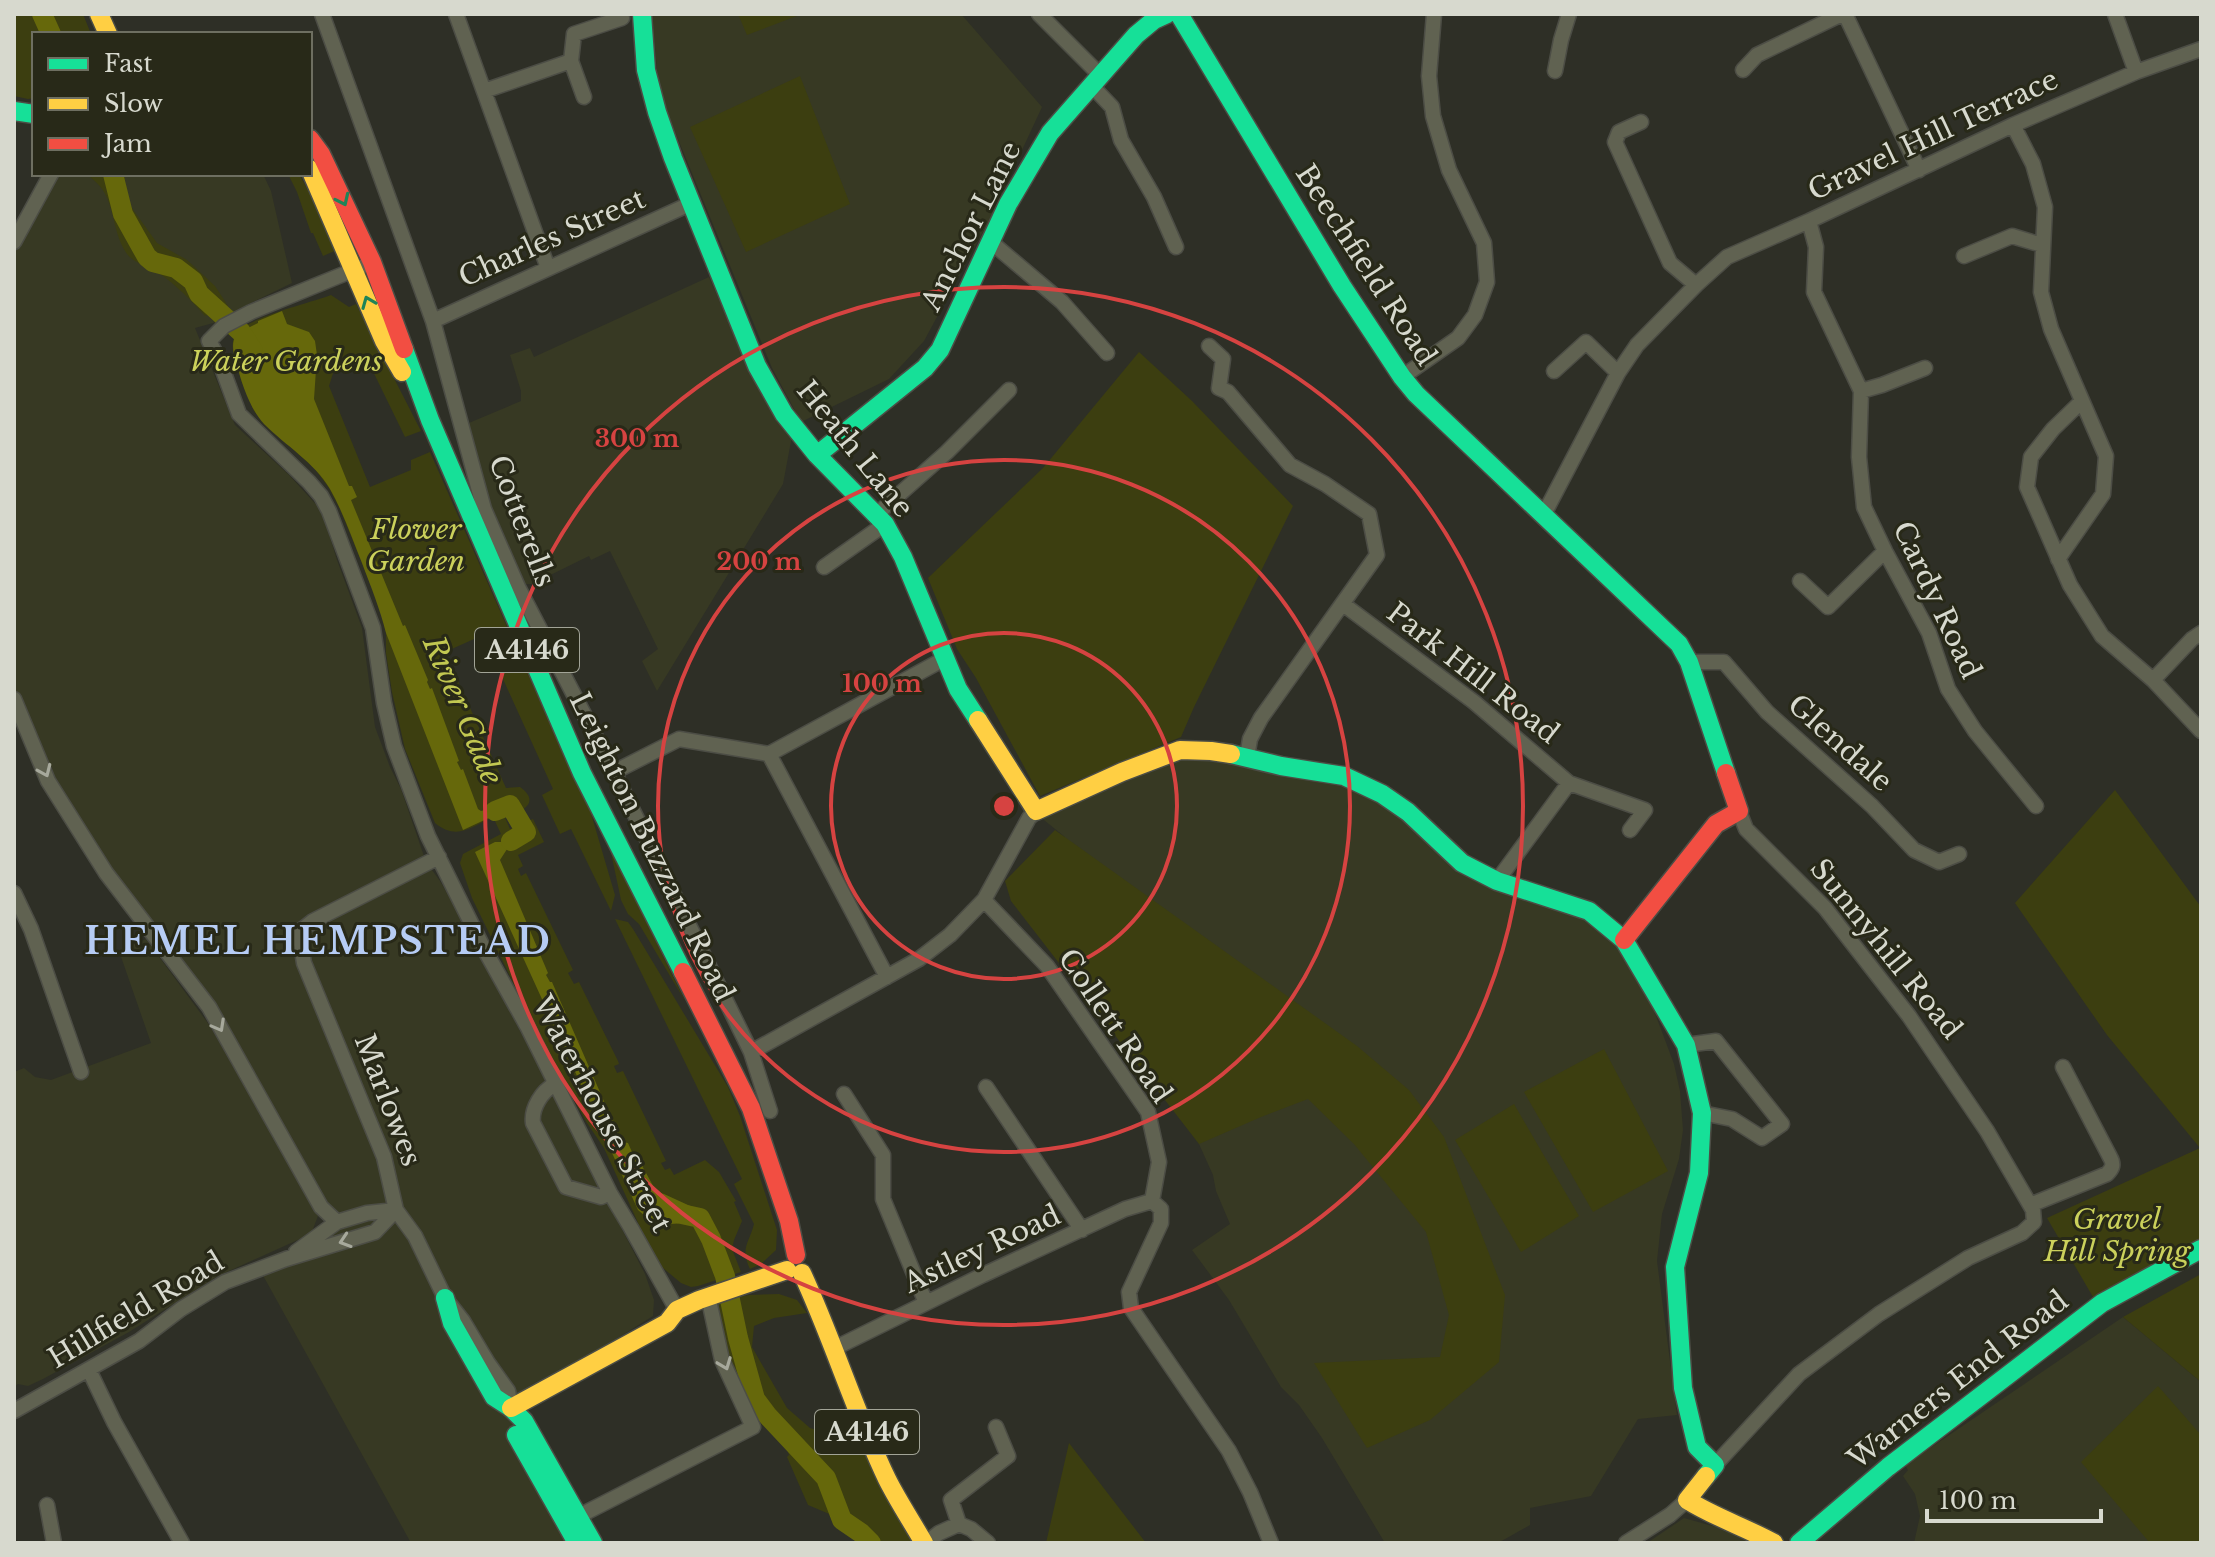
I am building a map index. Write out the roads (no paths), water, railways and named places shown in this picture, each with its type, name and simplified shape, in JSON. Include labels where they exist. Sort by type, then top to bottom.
[{"type":"street","name":"Cotterells","points":[[322,14],[433,321],[484,509],[547,648],[614,772],[751,1052],[770,1111]]},
{"type":"street","points":[[456,14],[548,268]]},
{"type":"street","name":"Heath Lane","points":[[642,14],[651,94],[734,315],[757,366],[784,414],[817,455],[880,520],[903,557],[958,689],[1036,811]]},
{"type":"street","points":[[1039,14],[1096,80],[1112,107],[1121,140],[1154,197],[1176,247]]},
{"type":"street","name":"Anchor Lane","points":[[817,455],[925,368],[940,350],[1023,177],[1050,133],[1136,35],[1167,14]]},
{"type":"street","name":"Beechfield Road","points":[[1179,14],[1342,286],[1402,377],[1416,394],[1679,644],[1689,662]]},
{"type":"street","points":[[1402,377],[1458,338],[1475,315],[1487,282],[1484,243],[1449,170],[1433,116],[1429,76],[1434,14]]},
{"type":"street","points":[[1555,71],[1569,14]]},
{"type":"street","points":[[1743,70],[1757,55],[1843,14],[1919,170]]},
{"type":"street","points":[[2115,14],[2136,72]]},
{"type":"street","points":[[584,97],[571,61],[574,34],[622,18]]},
{"type":"street","name":"Gravel Hill Terrace","points":[[1543,516],[1618,373],[1637,345],[1727,257],[2013,125],[2136,72],[2201,49]]},
{"type":"street","points":[[484,91],[571,61]]},
{"type":"street","points":[[1641,122],[1619,132],[1615,142],[1670,263],[1696,285]]},
{"type":"street","points":[[2013,125],[2033,164],[2045,207],[2041,292],[2051,329],[2106,456],[2103,494],[2058,559]]},
{"type":"street","name":"Leighton Buzzard Road","points":[[312,142],[321,154],[364,266],[575,759],[751,1108],[789,1221],[795,1266],[835,1348],[848,1387],[888,1480],[925,1543]]},
{"type":"street","name":"Leighton Buzzard Road","points":[[312,173],[364,266]]},
{"type":"street","points":[[14,242],[50,176]]},
{"type":"street","name":"Charles Street","points":[[433,321],[692,203]]},
{"type":"street","name":"Cardy Road","points":[[1809,221],[1816,247],[1814,292],[1861,391],[1859,457],[1864,507],[1929,633],[1948,689],[1975,731],[2036,806]]},
{"type":"street","points":[[1964,256],[2012,236],[2042,245]]},
{"type":"street","points":[[991,242],[1062,302],[1107,353]]},
{"type":"street","name":"Waterhouse Street","points":[[364,266],[251,312],[224,326],[209,341],[239,414],[309,482],[329,511],[373,628],[394,746],[428,836],[610,1193],[677,1310]]},
{"type":"street","points":[[1554,371],[1586,342],[1618,373]]},
{"type":"street","points":[[1209,346],[1223,359],[1219,388],[1228,392],[1290,465],[1369,514],[1377,555],[1261,718],[1250,739],[1247,757]]},
{"type":"street","points":[[1861,391],[1925,368]]},
{"type":"street","points":[[824,567],[880,520],[1009,390]]},
{"type":"street","points":[[2082,401],[2053,429],[2031,457],[2027,487],[2070,585],[2102,636],[2153,680],[2201,731]]},
{"type":"street","points":[[1800,581],[1828,607],[1885,551]]},
{"type":"street","name":"Park Hill Road","points":[[1343,604],[1474,702],[1569,783],[1645,810],[1630,830]]},
{"type":"street","points":[[2153,680],[2201,633]]},
{"type":"street","points":[[614,772],[679,739],[769,754],[944,659]]},
{"type":"street","name":"Sunnyhill Road","points":[[1689,662],[1746,829],[1825,908],[1909,1016],[1987,1131],[2033,1210],[2034,1222],[2022,1233],[1968,1258],[1879,1314],[1799,1374],[1715,1465]]},
{"type":"street","name":"Glendale","points":[[1689,662],[1724,662],[1767,712],[1872,806],[1914,850],[1939,862],[1959,854]]},
{"type":"street","points":[[14,699],[20,728],[48,781],[106,873],[209,1007],[321,1207],[337,1222]]},
{"type":"street","points":[[751,1052],[919,959],[950,935],[984,900],[1029,818],[1036,811],[1122,772],[1180,750],[1211,751],[1344,776],[1382,794],[1408,812],[1462,863],[1497,881],[1589,911],[1624,940],[1686,1045],[1702,1113],[1699,1173],[1675,1267],[1681,1381],[1697,1447],[1715,1465],[1687,1500],[1670,1515],[1626,1543]]},
{"type":"street","points":[[769,754],[887,977]]},
{"type":"street","name":"Park Hill Road","points":[[1497,881],[1569,783]]},
{"type":"street","points":[[1624,940],[1716,824],[1739,811]]},
{"type":"street","name":"Marlowes","points":[[439,857],[313,921],[299,932],[304,963],[384,1157],[396,1210],[415,1236],[445,1298],[452,1323],[494,1397],[524,1421],[593,1543]]},
{"type":"street","points":[[633,875],[657,864]]},
{"type":"street","points":[[14,893],[31,929],[81,1072]]},
{"type":"street","name":"Collett Road","points":[[984,900],[1047,966],[1148,1112],[1159,1162],[1152,1201],[1161,1209],[1161,1223],[1129,1292],[1131,1308],[1229,1451],[1271,1543]]},
{"type":"street","points":[[1686,1045],[1716,1041],[1782,1124],[1762,1138],[1732,1119],[1702,1113]]},
{"type":"street","points":[[2030,1205],[2107,1174],[2112,1168],[2113,1163],[2063,1067]]},
{"type":"street","points":[[555,1084],[545,1090],[533,1114],[533,1123],[566,1187],[601,1197],[610,1193]]},
{"type":"street","points":[[986,1087],[1082,1230]]},
{"type":"street","points":[[844,1094],[883,1155],[883,1199],[926,1303]]},
{"type":"street","name":"Astley Road","points":[[835,1348],[1125,1209],[1152,1201]]},
{"type":"street","name":"Hillfield Road","points":[[286,1259],[337,1222],[367,1213],[396,1210]]},
{"type":"street","name":"Hillfield Road","points":[[14,1411],[139,1341],[181,1309],[225,1282],[286,1259],[375,1232],[396,1210]]},
{"type":"street","name":"Warners End Road","points":[[1799,1543],[1888,1467],[2102,1303],[2201,1249]]},
{"type":"street","points":[[511,1408],[667,1323],[677,1310],[795,1266]]},
{"type":"street","points":[[579,1516],[753,1427],[722,1360],[712,1295]]},
{"type":"street","points":[[89,1370],[114,1422],[182,1543]]},
{"type":"street","name":"Marlowes","points":[[511,1408],[511,1426],[577,1543]]},
{"type":"street","points":[[959,1524],[951,1500],[1008,1456],[996,1427]]},
{"type":"street","points":[[1687,1500],[1713,1516],[1774,1543]]},
{"type":"street","points":[[47,1505],[54,1543]]},
{"type":"street","points":[[925,1543],[959,1524],[988,1543]]},
{"type":"waterway","name":"River Gade","points":[[42,14],[50,32]]},
{"type":"waterway","name":"River Gade","points":[[114,176],[123,214],[147,257],[153,262],[176,268],[193,281],[199,294],[241,332],[253,351]]},
{"type":"waterway","name":"River Gade","points":[[495,811],[510,805],[526,832],[511,841]]},
{"type":"waterway","name":"River Gade","points":[[628,1161],[654,1208],[700,1218],[725,1276],[755,1399],[826,1478],[842,1520],[871,1543]]},
{"type":"district","name":"HEMEL HEMPSTEAD","points":[[318,941]]},
{"type":"park label","name":"Water Gardens","points":[[286,361]]},
{"type":"park label","name":"Flower Garden","points":[[416,545]]},
{"type":"park label","name":"Gravel Hill Spring","points":[[2117,1235]]}]
